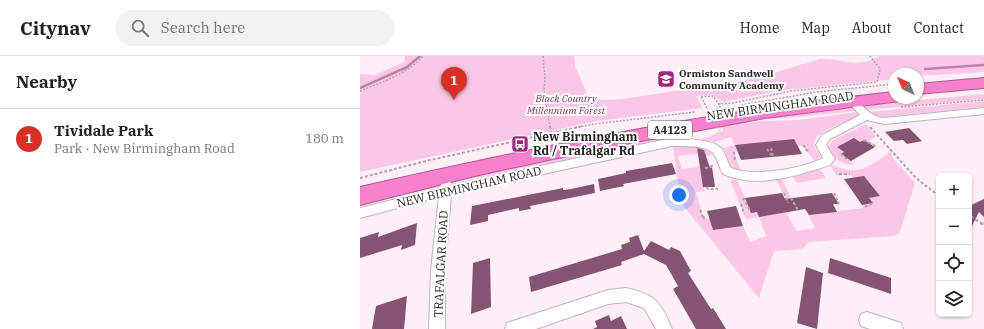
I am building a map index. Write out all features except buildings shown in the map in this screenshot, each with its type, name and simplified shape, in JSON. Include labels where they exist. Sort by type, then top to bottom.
[{"type":"highway","points":[[924,88],[984,83]]},
{"type":"highway","points":[[924,95],[984,90]]},
{"type":"highway","name":"NEW BIRMINGHAM ROAD","points":[[360,186],[447,177],[618,131],[760,107],[888,99]]},
{"type":"highway","name":"NEW BIRMINGHAM ROAD","points":[[360,196],[606,142],[765,113],[853,102],[888,100]]},
{"type":"street","name":"NEW BIRMINGHAM ROAD","points":[[360,213],[447,177],[672,142],[698,145],[715,149],[727,171],[737,176],[784,174],[826,162],[829,159],[821,145],[826,137],[864,117],[853,102]]},
{"type":"street","points":[[864,117],[876,121],[884,121],[984,111]]},
{"type":"street","name":"TRAFALGAR ROAD","points":[[437,329],[438,270],[447,177]]},
{"type":"street","points":[[513,329],[608,297],[626,295],[639,298],[649,303],[658,315],[664,329]]},
{"type":"street","points":[[867,320],[895,329]]},
{"type":"path","points":[[360,91],[406,69],[420,61],[423,56]]},
{"type":"path","points":[[542,56],[545,79],[544,90],[551,134]]},
{"type":"path","points":[[866,56],[873,59]]},
{"type":"path","points":[[719,104],[733,103],[790,91],[877,82],[880,68],[870,56]]},
{"type":"path","points":[[758,101],[832,89],[888,84]]},
{"type":"path","points":[[705,111],[720,109],[719,104],[713,96],[701,97],[716,126],[720,130]]},
{"type":"path","points":[[924,99],[984,100]]},
{"type":"path","points":[[360,178],[426,161],[594,124],[697,112]]},
{"type":"path","points":[[864,117],[916,178],[936,194]]},
{"type":"path","points":[[864,140],[875,146]]},
{"type":"path","points":[[803,145],[809,153]]},
{"type":"path","points":[[767,149],[773,156],[771,148]]},
{"type":"path","points":[[734,152],[735,161]]},
{"type":"path","points":[[841,154],[849,161]]},
{"type":"path","points":[[705,168],[714,166]]},
{"type":"path","points":[[839,174],[850,174]]},
{"type":"path","points":[[707,187],[708,189],[718,189]]},
{"type":"path","points":[[784,193],[788,203]]},
{"type":"path","points":[[834,193],[839,204]]},
{"type":"path","points":[[743,198],[750,210]]},
{"type":"path","points":[[791,198],[798,210]]},
{"type":"path","points":[[865,207],[873,203]]},
{"type":"path","points":[[741,204],[744,214]]},
{"type":"path","points":[[700,210],[704,220]]},
{"type":"path","points":[[972,218],[984,225]]},
{"type":"green space","name":"Black Country Millennium Forest","points":[[405,56],[574,56],[575,65],[586,92],[593,98],[602,100],[622,99],[735,82],[756,78],[820,59],[856,63],[870,61],[880,56],[984,56],[984,72],[924,76],[924,68],[888,68],[888,80],[777,91],[723,102],[713,95],[697,96],[702,108],[597,121],[360,172],[360,74],[375,75],[404,62]]},
{"type":"green space","points":[[984,94],[984,99],[865,110],[864,107],[868,105],[888,103],[924,104],[924,100]]},
{"type":"green space","points":[[984,101],[984,107],[883,117],[878,117],[868,112]]},
{"type":"green space","points":[[853,108],[855,111],[764,119]]},
{"type":"green space","points":[[857,112],[857,116],[832,127],[816,138],[814,144],[820,157],[815,161],[803,145],[798,146],[794,139],[772,141],[734,152],[741,171],[733,168],[723,148],[735,145],[731,137],[715,142],[701,140],[724,130],[719,126],[761,121],[799,120]]},
{"type":"green space","points":[[866,124],[876,137],[869,141],[877,146],[875,147],[864,140],[860,142],[854,138],[838,147],[844,152],[841,154],[855,164],[846,164],[838,160],[828,147],[832,141]]},
{"type":"green space","points":[[691,130],[661,140],[477,179],[477,173]]},
{"type":"green space","points":[[678,146],[706,150],[713,155],[706,156],[705,153],[678,156],[682,169],[711,165],[712,167],[700,168],[705,191],[696,192],[704,219],[710,219],[713,230],[743,226],[750,242],[766,236],[759,217],[786,212],[782,204],[788,203],[776,180],[782,180],[798,210],[786,213],[797,231],[815,228],[809,215],[863,208],[862,205],[869,198],[880,196],[864,176],[853,178],[850,174],[837,176],[830,165],[849,170],[862,169],[875,163],[891,152],[893,158],[915,183],[900,232],[894,236],[808,242],[803,249],[774,251],[759,298],[681,203],[673,147]]},
{"type":"green space","points":[[820,169],[826,178],[797,183],[793,177]]},
{"type":"green space","points":[[732,179],[737,180],[750,209],[756,209],[759,217],[746,219],[731,182]]},
{"type":"waterway","points":[[360,88],[407,67],[420,56]]},
{"type":"waterway","points":[[925,69],[984,65]]},
{"type":"place","name":"Ormiston Sandwell Community Academy","points":[[666,79]]},
{"type":"place","name":"Tividale Park","points":[[454,100]]},
{"type":"place","name":"New Birmingham Rd / Trafalgar Rd","points":[[520,144]]}]
